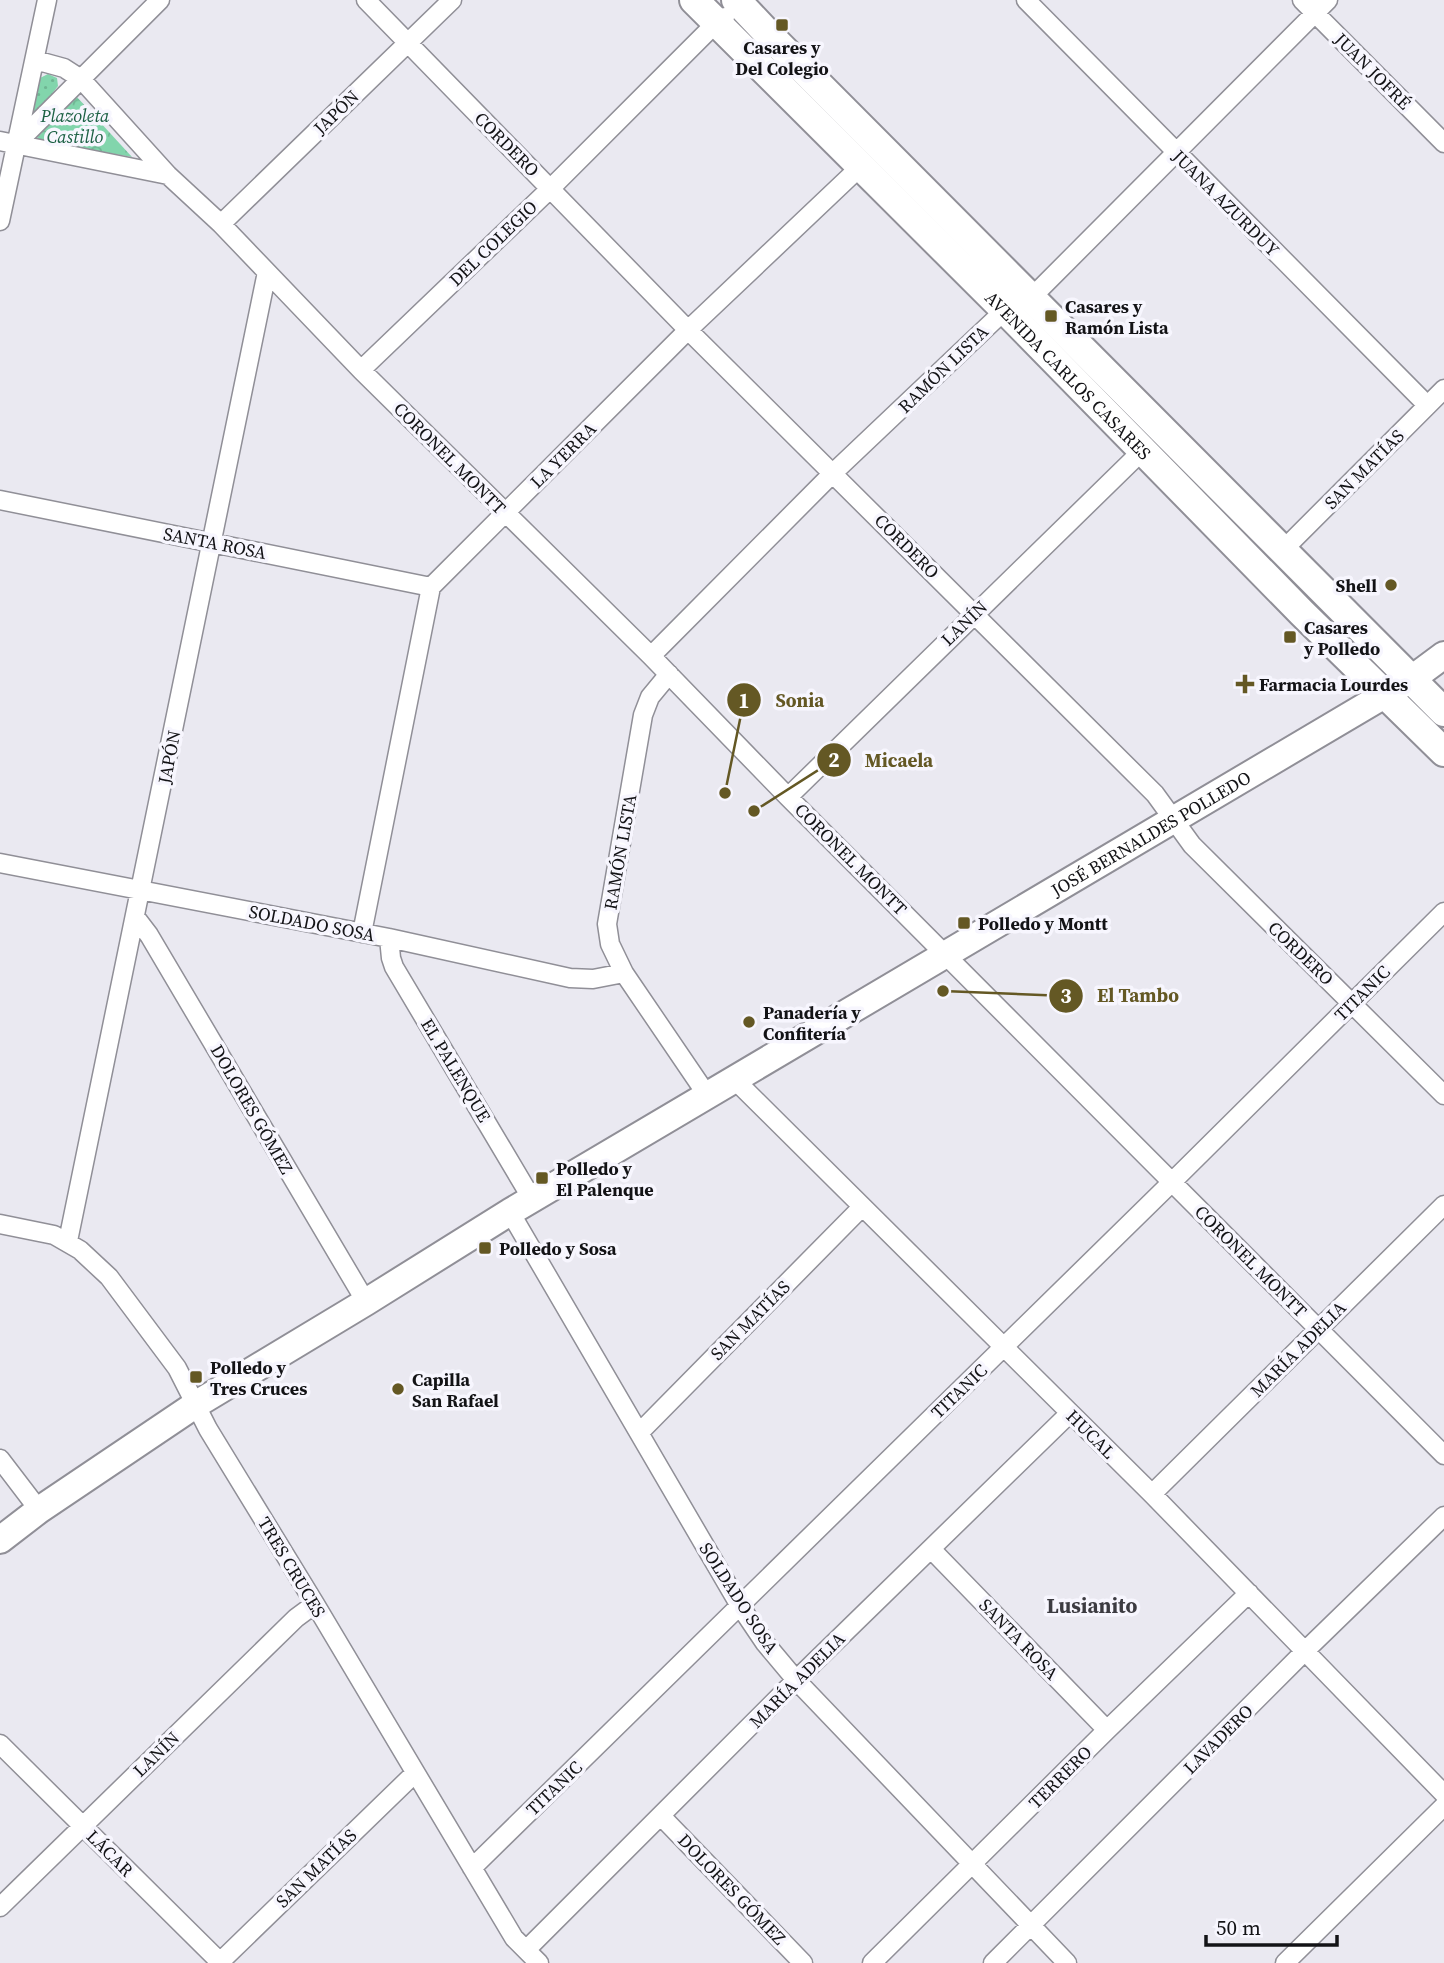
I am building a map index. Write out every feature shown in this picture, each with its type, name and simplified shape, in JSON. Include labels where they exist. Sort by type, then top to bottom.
[{"type":"main road","name":"AVENIDA CARLOS CASARES","points":[[694,0],[1444,752]]},
{"type":"main road","name":"AVENIDA CARLOS CASARES","points":[[742,2],[1444,712]]},
{"type":"main road","name":"JOSÉ BERNALDES POLLEDO","points":[[0,1540],[39,1510],[195,1405],[521,1205],[1413,678],[1444,655]]},
{"type":"street","points":[[0,221],[8,142],[35,60],[47,0]]},
{"type":"street","points":[[8,142],[81,79],[160,0]]},
{"type":"street","name":"CORDERO","points":[[366,0],[688,330],[975,612],[1155,794],[1192,845],[1444,1095]]},
{"type":"street","name":"JAPÓN","points":[[221,224],[452,0]]},
{"type":"street","name":"JUANA AZURDUY","points":[[1026,0],[1427,405]]},
{"type":"street","name":"JUAN JOFRÉ","points":[[1302,0],[1444,143]]},
{"type":"street","name":"RAMÓN LISTA","points":[[651,656],[833,473],[1005,310],[1031,296],[1328,0]]},
{"type":"street","name":"DEL COLEGIO","points":[[361,370],[551,188],[716,23],[742,2]]},
{"type":"street","name":"CORONEL MONTT","points":[[35,60],[64,68],[81,79],[168,175],[221,224],[361,370],[669,674],[788,797],[1444,1455]]},
{"type":"street","points":[[8,142],[168,175]]},
{"type":"street","name":"LA YERRA","points":[[431,587],[688,330],[860,167]]},
{"type":"street","name":"JAPÓN","points":[[68,1241],[267,272]]},
{"type":"street","name":"SAN MATÍAS","points":[[1284,549],[1444,388]]},
{"type":"street","name":"LANÍN","points":[[788,797],[1143,451]]},
{"type":"street","name":"SANTA ROSA","points":[[0,500],[431,587]]},
{"type":"street","points":[[362,933],[431,587]]},
{"type":"street","name":"RAMÓN LISTA","points":[[669,674],[650,697],[643,715],[607,924],[610,944],[624,974],[707,1094]]},
{"type":"street","name":"SOLDADO SOSA","points":[[0,863],[389,938],[570,978],[593,979],[624,974]]},
{"type":"street","name":"TITANIC","points":[[472,1868],[1444,912]]},
{"type":"street","name":"DOLORES GÓMEZ","points":[[136,918],[149,935],[366,1302]]},
{"type":"street","name":"EL PALENQUE","points":[[389,938],[394,967],[521,1205]]},
{"type":"street","name":"HUCAL","points":[[733,1078],[1152,1494],[1444,1794]]},
{"type":"street","name":"SOLDADO SOSA","points":[[521,1205],[639,1433],[740,1606],[796,1680],[1067,1963]]},
{"type":"street","name":"MARÍA ADELIA","points":[[1152,1494],[1444,1205]]},
{"type":"street","name":"SAN MATÍAS","points":[[639,1433],[862,1208]]},
{"type":"street","name":"TRES CRUCES","points":[[0,1224],[54,1235],[68,1241],[109,1277],[177,1368],[195,1405],[316,1604],[414,1774],[514,1938],[539,1963]]},
{"type":"street","name":"MARÍA ADELIA","points":[[526,1950],[796,1680],[1070,1413]]},
{"type":"street","points":[[0,1459],[39,1510]]},
{"type":"street","name":"LAVADERO","points":[[993,1963],[1444,1516]]},
{"type":"street","name":"SANTA ROSA","points":[[930,1549],[1107,1730]]},
{"type":"street","name":"TERRERO","points":[[872,1963],[1249,1593]]},
{"type":"street","name":"LANÍN","points":[[0,1907],[296,1618],[316,1604]]},
{"type":"street","name":"LÁCAR","points":[[0,1744],[219,1962]]},
{"type":"street","name":"SAN MATÍAS","points":[[219,1962],[414,1774]]},
{"type":"street","points":[[1285,1963],[1444,1806]]},
{"type":"street","name":"DOLORES GÓMEZ","points":[[662,1816],[803,1963]]},
{"type":"green space","points":[[48,74],[57,78],[58,86],[35,116],[30,116],[38,79]]},
{"type":"green space","name":"Plazoleta Castillo","points":[[76,96],[132,157],[35,140]]},
{"type":"place","name":"Casares y Del Colegio","points":[[782,25]]},
{"type":"place","name":"Casares y Ramón Lista","points":[[1051,316]]},
{"type":"place","name":"Shell","points":[[1391,585]]},
{"type":"place","name":"Casares y Polledo","points":[[1290,637]]},
{"type":"place","name":"Farmacia Lourdes","points":[[1245,684]]},
{"type":"place","name":"Sonia","points":[[725,793]]},
{"type":"place","name":"Micaela","points":[[754,811]]},
{"type":"place","name":"Polledo y Montt","points":[[964,923]]},
{"type":"place","name":"El Tambo","points":[[943,991]]},
{"type":"place","name":"Panadería y Confitería","points":[[749,1022]]},
{"type":"place","name":"Polledo y El Palenque","points":[[542,1178]]},
{"type":"place","name":"Polledo y Sosa","points":[[485,1248]]},
{"type":"place","name":"Polledo y Tres Cruces","points":[[196,1377]]},
{"type":"place","name":"Capilla San Rafael","points":[[398,1389]]},
{"type":"district","name":"Lusianito","points":[[1092,1605]]}]
